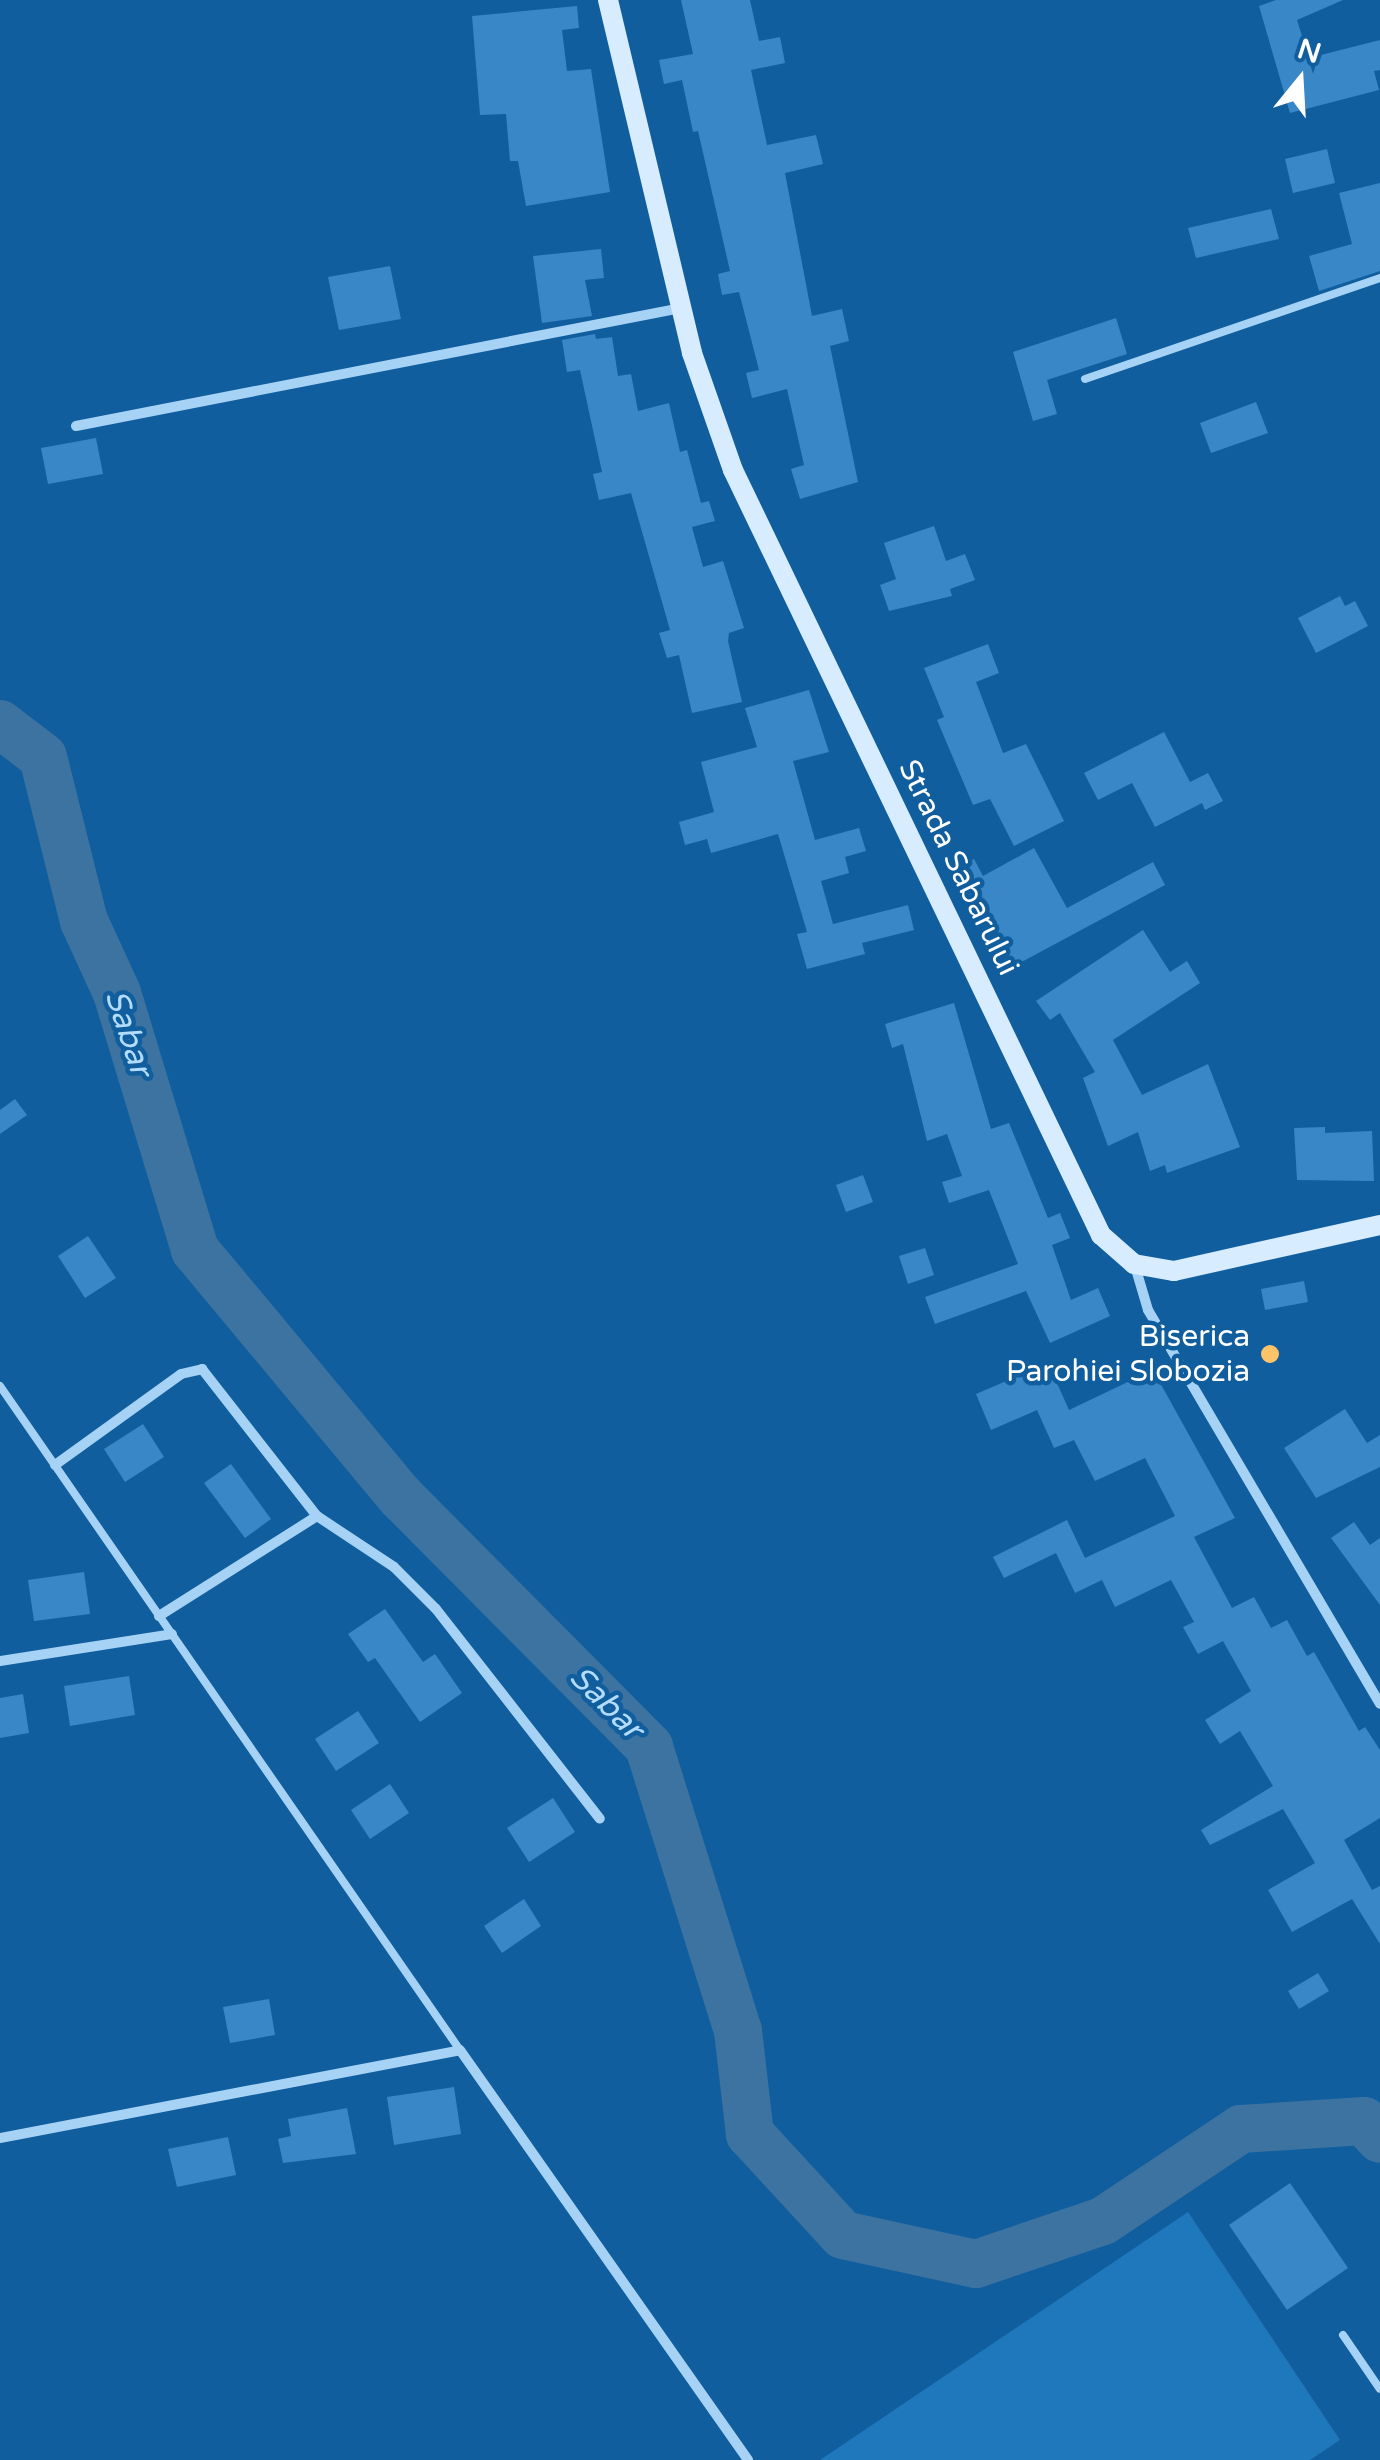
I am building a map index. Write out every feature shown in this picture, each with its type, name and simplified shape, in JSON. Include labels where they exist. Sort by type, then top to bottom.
[{"type":"main road","name":"Strada Sabarului","points":[[608,0],[680,308],[733,470],[1090,1213],[1111,1247],[1134,1264]]},
{"type":"main road","points":[[1134,1264],[1195,1269],[1380,1225]]},
{"type":"street","points":[[76,426],[680,308]]},
{"type":"street","name":"Strada Sabarului","points":[[1134,1264],[1148,1310],[1380,1704]]},
{"type":"street","points":[[55,1465],[181,1374],[202,1369],[317,1516],[394,1567],[436,1608],[600,1820]]},
{"type":"street","points":[[159,1616],[317,1516]]},
{"type":"street","points":[[0,1661],[172,1634]]},
{"type":"street","points":[[0,2138],[460,2050],[748,2460]]},
{"type":"lane","points":[[1086,379],[1380,278]]},
{"type":"lane","points":[[0,1386],[460,2050]]},
{"type":"lane","points":[[1343,2335],[1380,2389]]},
{"type":"shaded area","points":[[1188,2212],[1340,2440],[1310,2460],[820,2460]]},
{"type":"building","points":[[681,0],[750,0],[759,41],[780,37],[785,63],[751,70],[767,145],[816,135],[823,164],[785,173],[812,316],[842,309],[849,341],[830,346],[858,482],[800,499],[791,469],[804,465],[787,389],[752,398],[746,373],[759,370],[739,292],[722,295],[718,274],[730,271],[698,131],[693,132],[682,80],[664,84],[659,60],[693,54]]},
{"type":"building","points":[[1276,0],[1343,0],[1297,20],[1309,58],[1380,40],[1380,70],[1374,71],[1379,90],[1290,113],[1259,6]]},
{"type":"building","points":[[577,6],[579,28],[562,30],[567,71],[591,69],[610,192],[526,206],[518,161],[510,161],[506,114],[480,115],[472,16]]},
{"type":"building","points":[[1327,149],[1335,183],[1293,193],[1285,159]]},
{"type":"building","points":[[1380,183],[1380,271],[1319,291],[1309,256],[1352,244],[1339,193]]},
{"type":"building","points":[[1271,209],[1279,239],[1196,258],[1188,228]]},
{"type":"building","points":[[601,249],[604,278],[585,280],[592,316],[542,323],[533,256]]},
{"type":"building","points":[[390,266],[401,319],[339,330],[328,277]]},
{"type":"building","points":[[1116,318],[1127,354],[1047,380],[1057,414],[1033,421],[1013,352]]},
{"type":"building","points":[[595,334],[596,339],[612,337],[618,376],[631,374],[638,411],[669,403],[680,452],[687,450],[701,503],[709,501],[715,521],[692,527],[703,567],[723,561],[744,628],[729,633],[728,641],[742,702],[692,713],[679,655],[667,658],[659,633],[670,630],[631,493],[599,500],[593,474],[602,472],[580,370],[567,372],[562,340]]},
{"type":"building","points":[[1256,402],[1268,433],[1211,453],[1200,423]]},
{"type":"building","points":[[96,438],[103,474],[48,484],[41,448]]},
{"type":"building","points":[[934,526],[946,561],[965,554],[975,580],[950,589],[952,596],[889,611],[880,585],[896,579],[884,543]]},
{"type":"building","points":[[1340,596],[1345,606],[1355,601],[1368,626],[1316,653],[1298,618]]},
{"type":"building","points":[[988,644],[999,673],[976,682],[1003,753],[1026,744],[1064,821],[1014,846],[990,799],[973,805],[937,720],[944,717],[924,668]]},
{"type":"building","points":[[809,690],[829,752],[793,761],[815,840],[859,828],[866,851],[845,857],[849,873],[821,881],[833,924],[908,905],[914,930],[862,943],[865,954],[807,969],[797,934],[807,932],[778,834],[711,853],[707,839],[685,845],[679,822],[714,812],[701,762],[757,747],[745,708]]},
{"type":"building","points":[[1164,732],[1190,782],[1208,773],[1223,801],[1205,810],[1202,803],[1155,827],[1132,783],[1098,800],[1084,773]]},
{"type":"building","points":[[1034,848],[1067,908],[1153,862],[1165,885],[1014,966],[997,932],[990,936],[954,870],[974,859],[983,876]]},
{"type":"building","points":[[1143,930],[1170,972],[1187,961],[1200,983],[1113,1040],[1142,1095],[1208,1064],[1240,1147],[1167,1173],[1165,1165],[1150,1171],[1138,1132],[1108,1146],[1083,1078],[1095,1072],[1060,1013],[1050,1020],[1036,1001]]},
{"type":"building","points":[[954,1003],[991,1129],[1009,1123],[1048,1218],[1060,1213],[1070,1238],[1052,1245],[1071,1300],[1098,1288],[1110,1316],[1050,1343],[1026,1291],[935,1324],[925,1297],[1018,1264],[989,1190],[949,1203],[942,1182],[962,1176],[947,1134],[927,1141],[903,1044],[892,1048],[885,1024]]},
{"type":"building","points":[[15,1099],[27,1115],[0,1134],[0,1110]]},
{"type":"building","points":[[1325,1127],[1325,1133],[1372,1131],[1374,1181],[1297,1180],[1294,1128]]},
{"type":"building","points":[[863,1175],[873,1202],[846,1212],[836,1185]]},
{"type":"building","points":[[88,1236],[116,1278],[85,1298],[58,1256]]},
{"type":"building","points":[[925,1248],[934,1275],[908,1284],[899,1256]]},
{"type":"building","points":[[1304,1281],[1308,1302],[1265,1310],[1261,1289]]},
{"type":"building","points":[[1048,1363],[1069,1410],[1153,1370],[1235,1518],[1194,1537],[1232,1608],[1254,1597],[1271,1628],[1287,1620],[1307,1656],[1314,1652],[1359,1731],[1365,1727],[1380,1750],[1380,1818],[1344,1840],[1372,1890],[1380,1886],[1380,1944],[1352,1899],[1292,1932],[1268,1890],[1315,1863],[1283,1809],[1210,1845],[1201,1830],[1273,1786],[1240,1731],[1220,1744],[1205,1720],[1251,1691],[1223,1641],[1198,1654],[1183,1627],[1194,1622],[1171,1580],[1115,1607],[1102,1580],[1075,1593],[1056,1553],[1004,1578],[993,1557],[1067,1520],[1085,1558],[1175,1516],[1145,1458],[1095,1481],[1074,1440],[1054,1448],[1037,1410],[991,1430],[976,1394]]},
{"type":"building","points":[[1345,1409],[1367,1443],[1380,1435],[1380,1467],[1316,1498],[1284,1448]]},
{"type":"building","points":[[143,1424],[164,1457],[125,1482],[104,1449]]},
{"type":"building","points":[[231,1464],[271,1519],[245,1538],[204,1483]]},
{"type":"building","points":[[1354,1522],[1370,1545],[1380,1538],[1380,1605],[1331,1538]]},
{"type":"building","points":[[84,1572],[90,1614],[34,1621],[28,1580]]},
{"type":"building","points":[[385,1609],[423,1662],[435,1654],[462,1693],[420,1722],[375,1658],[368,1662],[348,1634]]},
{"type":"building","points":[[129,1676],[135,1715],[70,1726],[64,1686]]},
{"type":"building","points":[[23,1694],[29,1733],[0,1738],[0,1698]]},
{"type":"building","points":[[358,1711],[379,1743],[336,1771],[315,1739]]},
{"type":"building","points":[[390,1784],[409,1813],[370,1839],[351,1810]]},
{"type":"building","points":[[553,1798],[575,1832],[529,1862],[507,1828]]},
{"type":"building","points":[[524,1899],[541,1926],[502,1953],[484,1926]]},
{"type":"building","points":[[1318,1973],[1329,1991],[1299,2009],[1288,1991]]},
{"type":"building","points":[[269,1999],[275,2035],[230,2043],[223,2007]]},
{"type":"building","points":[[454,2087],[461,2134],[394,2145],[387,2097]]},
{"type":"building","points":[[347,2108],[356,2154],[283,2163],[278,2139],[291,2136],[288,2119]]},
{"type":"building","points":[[228,2137],[236,2175],[177,2187],[168,2149]]},
{"type":"building","points":[[1290,2183],[1348,2268],[1287,2310],[1229,2225]]},
{"type":"waterway","name":"Sabar","points":[[0,724],[43,757],[84,921],[117,993],[195,1250],[400,1496],[649,1747],[738,2031],[750,2134],[843,2235],[976,2264],[1103,2221],[1241,2129],[1364,2121],[1380,2139]]},
{"type":"place","name":"Biserica Parohiei Slobozia","points":[[1270,1354]]}]
